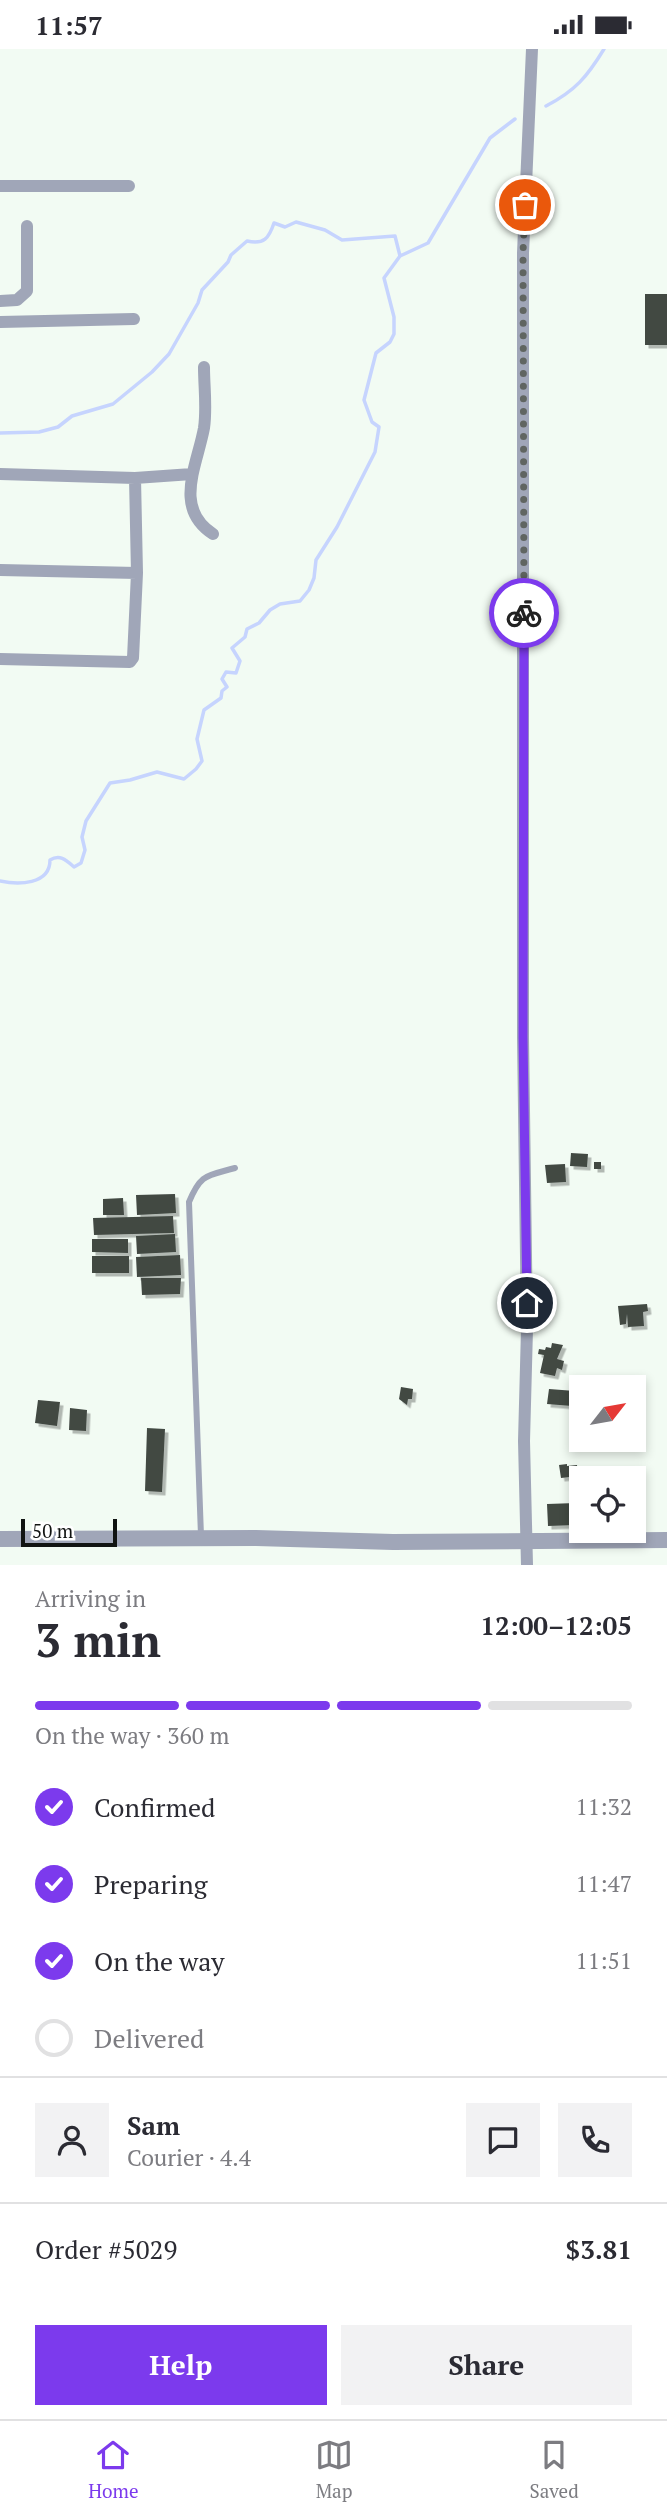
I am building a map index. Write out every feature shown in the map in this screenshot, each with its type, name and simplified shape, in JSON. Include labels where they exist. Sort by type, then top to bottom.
[{"type":"street","points":[[527,1565],[523,1037],[523,253],[532,49]]},
{"type":"street","points":[[0,186],[129,186]]},
{"type":"street","points":[[0,301],[17,300],[27,291],[27,226]]},
{"type":"street","points":[[0,322],[134,319]]},
{"type":"street","points":[[204,366],[204,429],[192,474],[191,504],[200,526],[213,534]]},
{"type":"street","points":[[0,474],[135,478],[192,474]]},
{"type":"street","points":[[0,659],[130,662],[133,658],[137,573],[135,478]]},
{"type":"street","points":[[0,570],[137,573]]},
{"type":"street","points":[[0,1539],[201,1538],[393,1542],[667,1540]]},
{"type":"lane","points":[[201,1538],[189,1202],[196,1185],[205,1177],[235,1168]]},
{"type":"building","points":[[645,294],[667,294],[667,345],[645,345]]},
{"type":"building","points":[[571,1153],[588,1154],[587,1167],[570,1166]]},
{"type":"building","points":[[594,1162],[601,1162],[601,1169],[594,1169]]},
{"type":"building","points":[[565,1164],[566,1182],[547,1183],[545,1165]]},
{"type":"building","points":[[175,1194],[176,1213],[137,1215],[136,1195]]},
{"type":"building","points":[[123,1198],[124,1215],[103,1215],[103,1199]]},
{"type":"building","points":[[173,1216],[174,1233],[94,1235],[93,1218]]},
{"type":"building","points":[[175,1234],[176,1252],[137,1254],[136,1236]]},
{"type":"building","points":[[92,1239],[128,1239],[128,1253],[92,1252]]},
{"type":"building","points":[[180,1255],[181,1275],[137,1277],[136,1257]]},
{"type":"building","points":[[92,1256],[129,1256],[129,1273],[92,1273]]},
{"type":"building","points":[[141,1278],[181,1278],[180,1294],[142,1295]]},
{"type":"building","points":[[647,1304],[648,1311],[643,1312],[644,1326],[628,1327],[627,1314],[626,1324],[620,1325],[618,1306]]},
{"type":"building","points":[[552,1343],[563,1345],[557,1359],[564,1361],[562,1370],[557,1368],[555,1376],[540,1373],[544,1355],[538,1354],[539,1349],[551,1348]]},
{"type":"building","points":[[401,1387],[413,1389],[412,1399],[408,1399],[407,1405],[399,1399]]},
{"type":"building","points":[[549,1389],[569,1391],[569,1406],[547,1404]]},
{"type":"building","points":[[38,1400],[60,1402],[57,1426],[35,1423]]},
{"type":"building","points":[[70,1408],[87,1410],[86,1431],[69,1430]]},
{"type":"building","points":[[147,1428],[165,1429],[162,1492],[145,1491]]},
{"type":"building","points":[[559,1465],[577,1466],[569,1466],[569,1477],[561,1478]]},
{"type":"building","points":[[569,1503],[569,1525],[548,1526],[547,1504]]},
{"type":"waterway","points":[[546,106],[580,82],[604,49]]},
{"type":"waterway","points":[[0,881],[24,883],[39,879],[54,858],[63,859],[74,867],[81,863],[85,850],[82,837],[86,821],[110,783],[157,772],[184,779],[202,761],[197,739],[204,710],[221,698],[222,691],[227,687],[222,679],[226,672],[236,673],[240,661],[232,648],[245,637],[247,629],[259,623],[270,610],[280,604],[300,601],[309,590],[314,578],[316,560],[337,527],[375,452],[379,427],[372,422],[364,400],[376,353],[390,342],[394,334],[394,317],[384,278],[400,256],[428,243],[490,138],[515,119]]},
{"type":"waterway","points":[[0,433],[39,432],[58,427],[72,416],[113,404],[152,372],[169,354],[198,303],[202,290],[228,262],[231,255],[247,241],[258,242],[265,239],[274,223],[285,227],[296,222],[325,230],[342,240],[395,236],[400,256]]},
{"type":"way so far","points":[[524,613],[525,205]]},
{"type":"route","points":[[524,613],[523,1037],[527,1303]]}]
